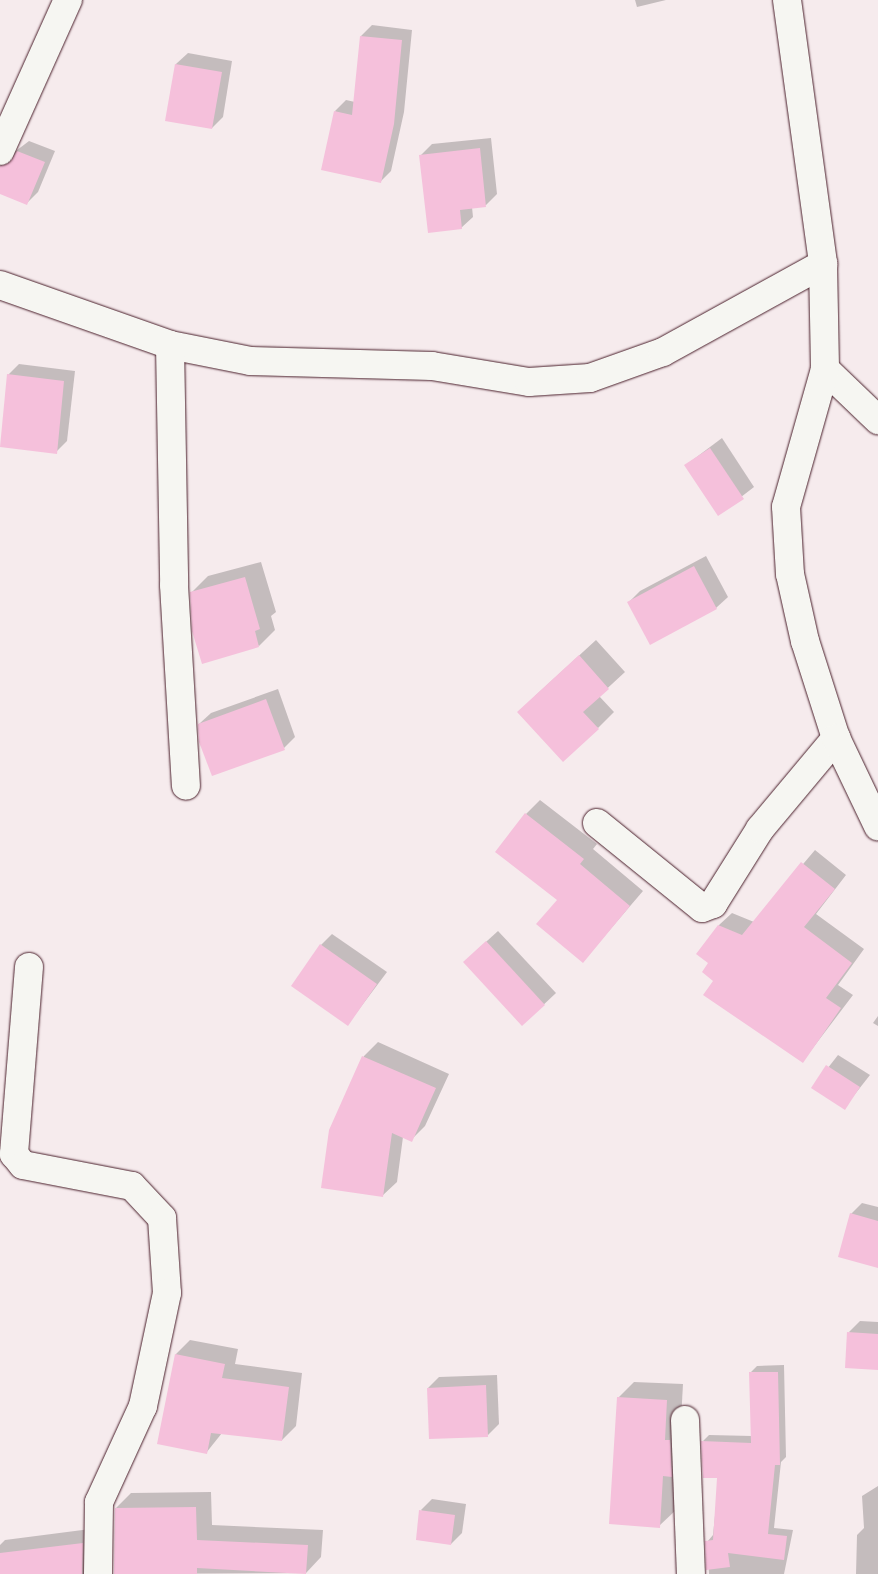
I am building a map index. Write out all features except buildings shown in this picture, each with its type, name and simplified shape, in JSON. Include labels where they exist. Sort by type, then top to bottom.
[{"type":"street","points":[[0,151],[68,0]]},
{"type":"street","points":[[787,0],[823,264],[825,369],[786,507],[790,574],[805,641],[836,738],[878,826]]},
{"type":"street","points":[[0,286],[170,345],[250,361],[432,366],[529,382],[590,378],[664,352],[823,264]]},
{"type":"street","points":[[170,345],[174,585],[186,786]]},
{"type":"street","points":[[825,369],[878,420]]},
{"type":"street","points":[[597,823],[702,908],[713,904],[760,829],[836,738]]},
{"type":"street","points":[[29,967],[14,1154],[23,1165],[132,1186],[162,1218],[167,1293],[143,1406],[99,1502],[98,1574]]},
{"type":"street","points":[[685,1420],[691,1574]]}]
